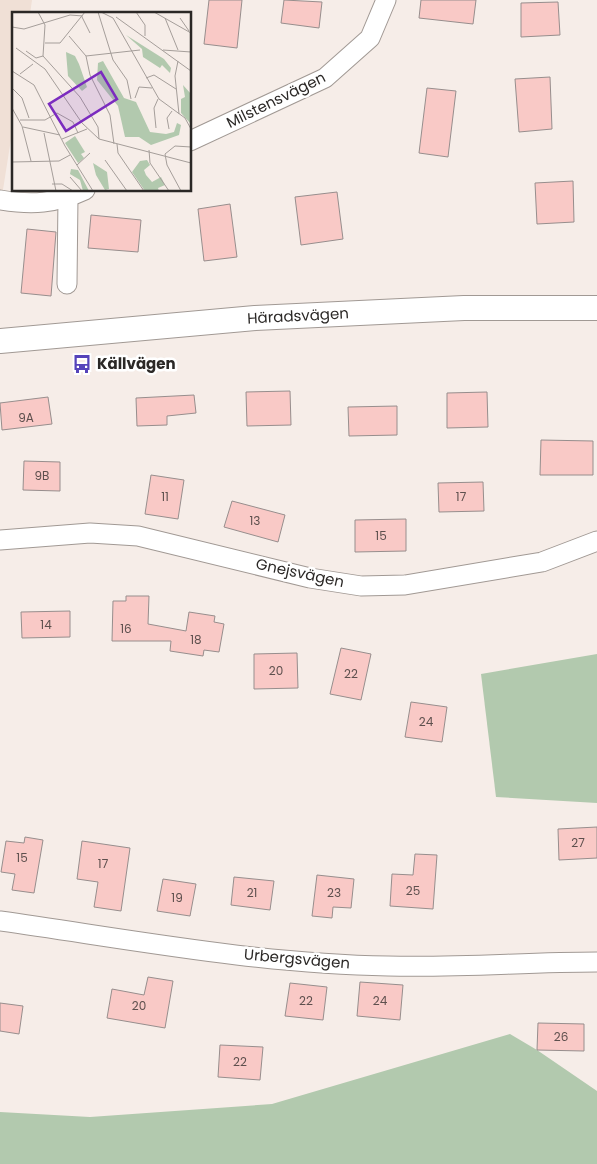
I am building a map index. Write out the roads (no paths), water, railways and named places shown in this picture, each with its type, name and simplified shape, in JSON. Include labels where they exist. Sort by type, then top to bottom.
[{"type":"street","name":"Milstensvägen","points":[[191,141],[325,78],[370,38],[386,0]]},
{"type":"street","points":[[0,200],[30,205],[77,194],[67,284]]},
{"type":"street","name":"Häradsvägen","points":[[0,341],[255,318],[464,308],[597,308]]},
{"type":"street","name":"Gnejsvägen","points":[[0,540],[90,533],[138,536],[310,578],[360,586],[404,585],[542,562],[597,541]]},
{"type":"street","name":"Urbergsvägen","points":[[0,921],[229,954],[332,963],[388,966],[597,962]]},
{"type":"place","name":"Källvägen","points":[[82,364]]}]
